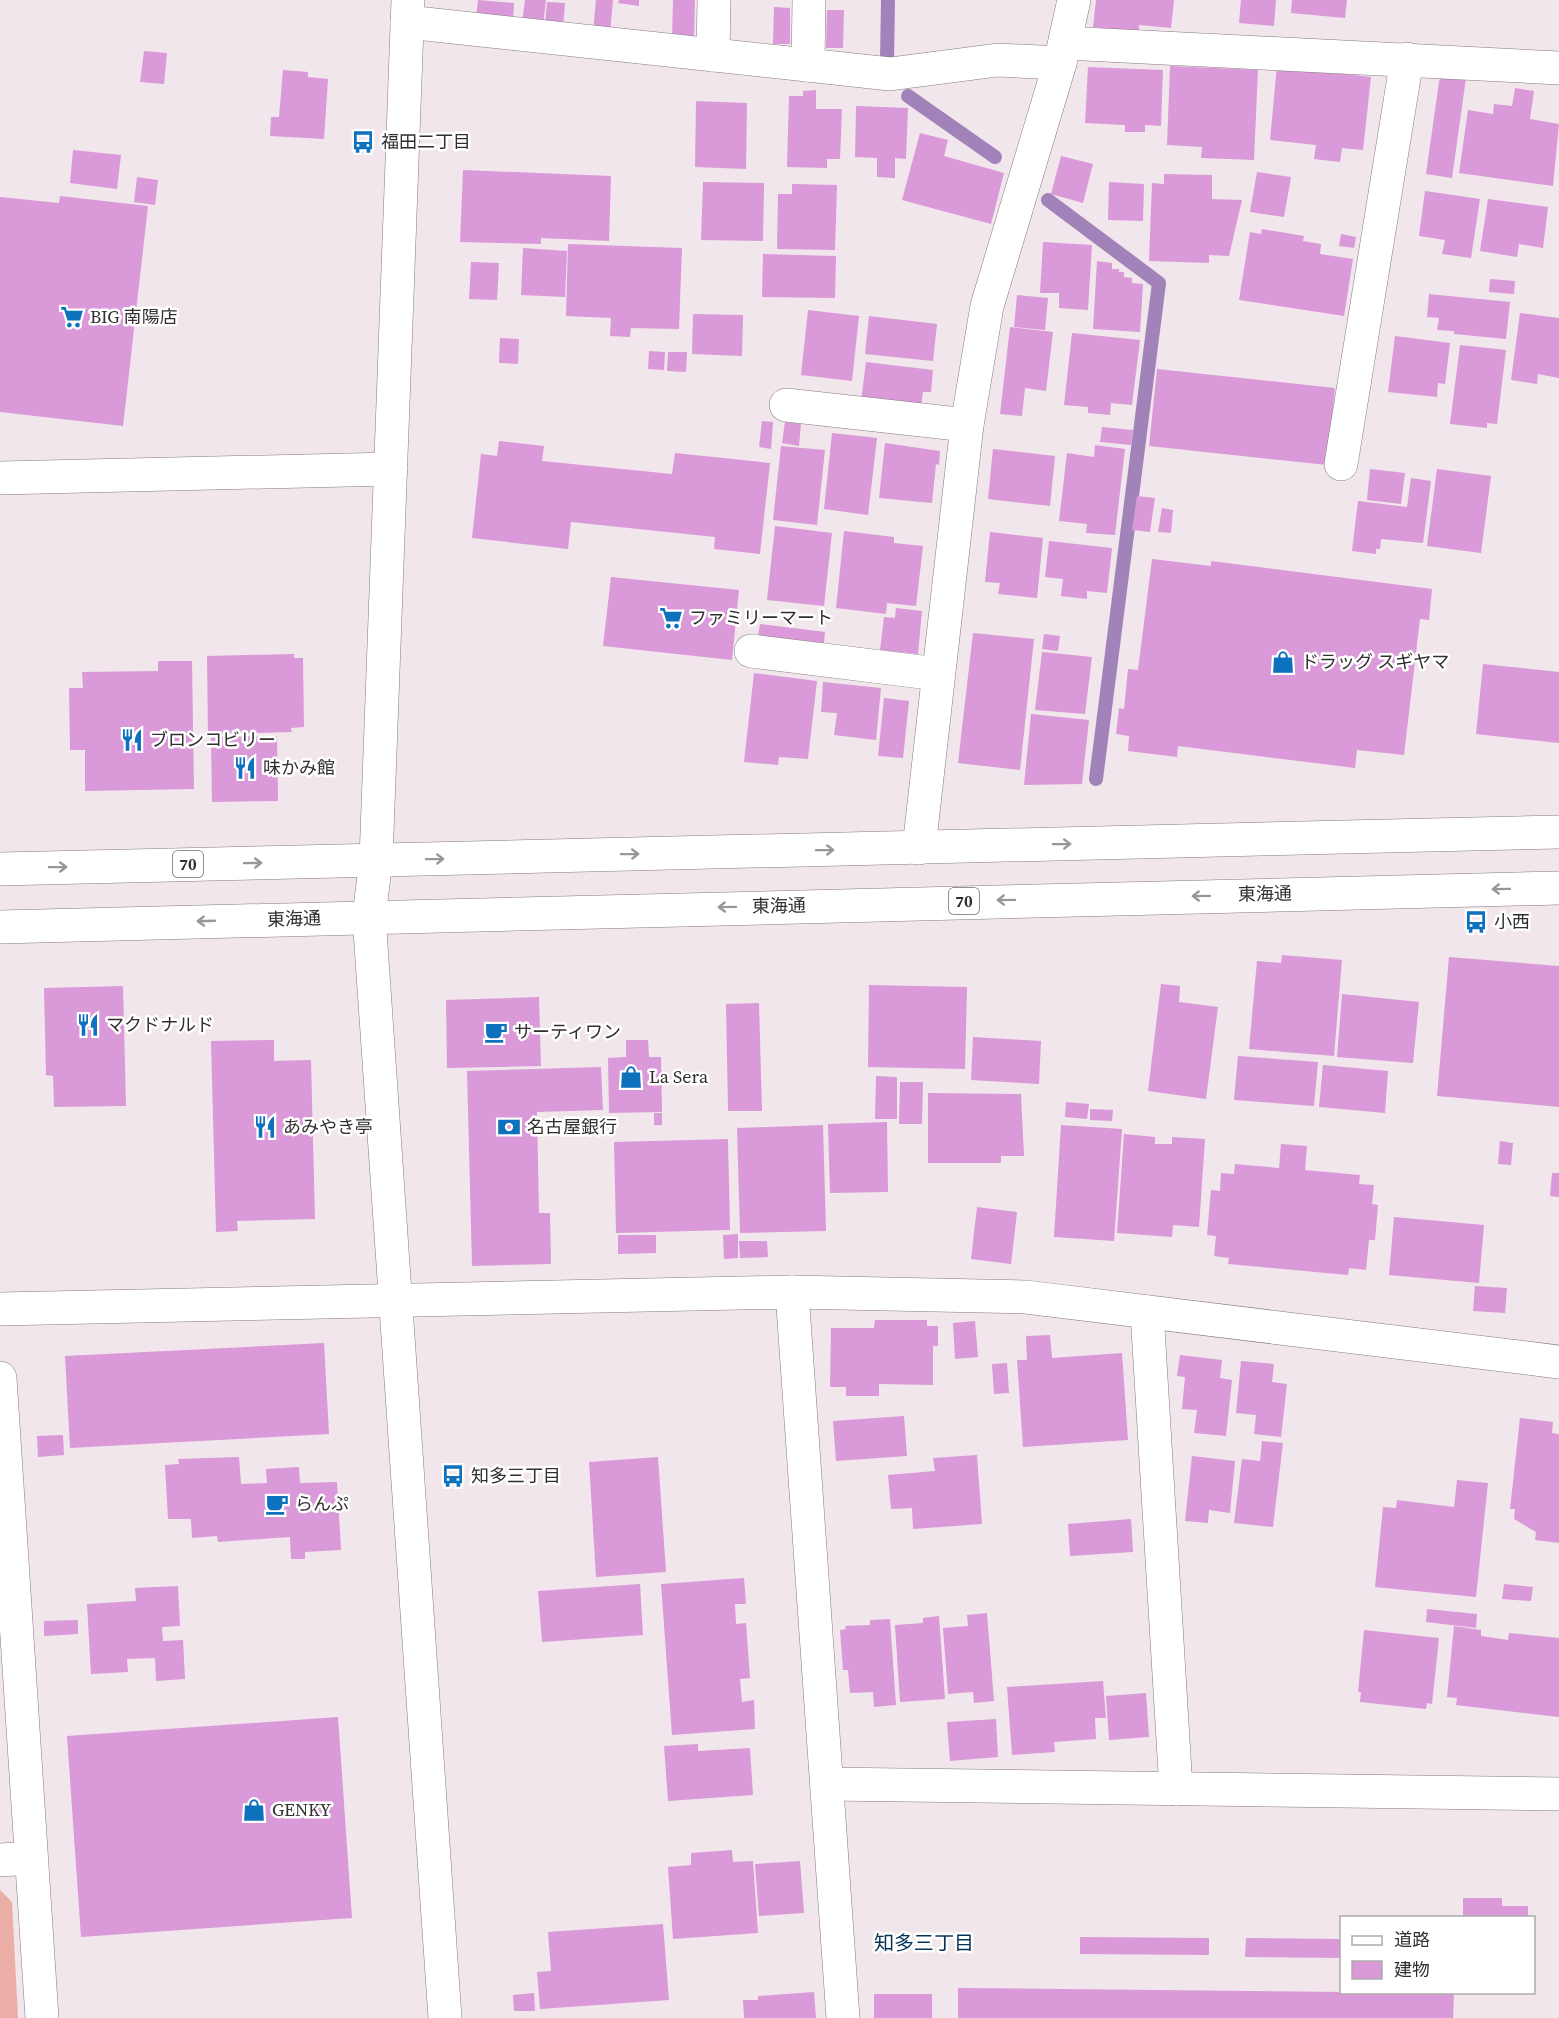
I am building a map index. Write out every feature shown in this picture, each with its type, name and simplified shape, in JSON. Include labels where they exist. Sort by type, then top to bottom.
[{"type":"street","points":[[713,55],[714,0]]},
{"type":"street","points":[[808,65],[809,0]]},
{"type":"street","points":[[919,848],[967,425],[987,306],[1063,53],[1074,0]]},
{"type":"street","points":[[445,2018],[369,916],[376,860],[408,11],[713,55],[890,74],[1063,53],[1407,59],[1559,68]]},
{"type":"street","points":[[1341,464],[1407,59]]},
{"type":"street","points":[[786,405],[967,425]]},
{"type":"street","points":[[0,478],[391,469]]},
{"type":"street","points":[[751,651],[938,675]]},
{"type":"street","name":"70","points":[[0,868],[1559,832]]},
{"type":"street","name":"東海通","points":[[0,927],[1559,888]]},
{"type":"street","points":[[792,1292],[843,2018]]},
{"type":"street","points":[[0,1309],[792,1292],[1026,1297],[1559,1362]]},
{"type":"street","points":[[1147,1312],[1176,1789]]},
{"type":"street","points":[[0,1378],[16,1859],[42,2018]]},
{"type":"street","points":[[827,1784],[1559,1794]]},
{"type":"shaded area","points":[[0,1890],[12,1902],[18,2018],[0,2018]]},
{"type":"building","points":[[478,0],[514,3],[513,19],[476,16]]},
{"type":"building","points":[[525,0],[546,0],[543,25],[522,23]]},
{"type":"building","points":[[596,0],[613,0],[610,33],[593,31]]},
{"type":"building","points":[[619,0],[639,0],[639,6],[618,3]]},
{"type":"building","points":[[673,0],[695,0],[694,39],[672,39]]},
{"type":"building","points":[[1096,0],[1174,0],[1171,28],[1139,25],[1139,32],[1093,27]]},
{"type":"building","points":[[1241,0],[1276,0],[1274,26],[1239,23]]},
{"type":"building","points":[[1292,0],[1347,0],[1345,18],[1291,13]]},
{"type":"building","points":[[547,2],[565,3],[563,27],[545,25]]},
{"type":"building","points":[[774,7],[790,8],[790,44],[773,44]]},
{"type":"building","points":[[827,10],[844,10],[843,48],[826,48]]},
{"type":"building","points":[[144,51],[167,53],[164,84],[140,82]]},
{"type":"building","points":[[1170,66],[1258,70],[1254,160],[1201,158],[1202,147],[1167,145]]},
{"type":"building","points":[[1277,66],[1371,77],[1363,150],[1342,148],[1340,162],[1314,159],[1316,145],[1270,140]]},
{"type":"building","points":[[1088,67],[1163,70],[1161,126],[1145,125],[1145,132],[1125,132],[1125,125],[1085,123]]},
{"type":"building","points":[[283,70],[308,72],[308,77],[328,79],[324,139],[270,136],[271,117],[279,117]]},
{"type":"building","points":[[1440,75],[1466,78],[1452,178],[1426,174]]},
{"type":"building","points":[[1515,88],[1534,91],[1530,119],[1559,124],[1553,186],[1459,173],[1468,110],[1493,114],[1494,104],[1512,106]]},
{"type":"building","points":[[816,90],[816,109],[842,109],[840,159],[827,159],[827,168],[787,167],[789,96],[803,96],[803,91]]},
{"type":"building","points":[[696,101],[747,103],[746,169],[695,167]]},
{"type":"building","points":[[856,106],[908,108],[906,159],[895,158],[895,178],[877,177],[877,158],[855,157]]},
{"type":"building","points":[[920,133],[948,140],[944,156],[1004,173],[991,224],[902,200]]},
{"type":"building","points":[[73,150],[121,155],[117,189],[70,183]]},
{"type":"building","points":[[1061,156],[1093,164],[1083,203],[1051,194]]},
{"type":"building","points":[[463,170],[611,176],[609,241],[541,238],[541,244],[460,242]]},
{"type":"building","points":[[1257,172],[1291,177],[1284,217],[1250,212]]},
{"type":"building","points":[[1164,174],[1212,175],[1212,199],[1242,200],[1229,256],[1209,255],[1209,263],[1149,261],[1152,183],[1164,184]]},
{"type":"building","points":[[137,177],[158,180],[155,205],[134,202]]},
{"type":"building","points":[[703,182],[764,183],[763,241],[701,240]]},
{"type":"building","points":[[1109,182],[1144,184],[1143,221],[1108,220]]},
{"type":"building","points":[[792,184],[837,185],[835,250],[777,249],[778,194],[792,194]]},
{"type":"building","points":[[1425,191],[1480,199],[1471,258],[1442,254],[1445,240],[1419,236]]},
{"type":"building","points":[[60,196],[148,206],[123,426],[0,412],[0,197],[59,203]]},
{"type":"building","points":[[1488,199],[1548,207],[1543,248],[1519,244],[1517,257],[1480,251]]},
{"type":"building","points":[[1262,229],[1304,236],[1303,241],[1321,244],[1320,254],[1353,259],[1344,316],[1239,300],[1250,232],[1261,234]]},
{"type":"building","points":[[1341,234],[1356,237],[1354,248],[1339,246]]},
{"type":"building","points":[[1043,242],[1092,245],[1088,310],[1059,308],[1059,293],[1040,293]]},
{"type":"building","points":[[568,244],[682,248],[679,329],[631,328],[630,337],[610,336],[611,318],[566,316]]},
{"type":"building","points":[[523,248],[567,251],[565,297],[521,295]]},
{"type":"building","points":[[763,254],[836,256],[835,298],[762,297]]},
{"type":"building","points":[[1097,261],[1112,263],[1112,269],[1124,272],[1124,277],[1132,278],[1132,283],[1143,284],[1140,332],[1093,329]]},
{"type":"building","points":[[471,262],[499,263],[497,300],[469,299]]},
{"type":"building","points":[[1490,279],[1515,281],[1514,294],[1489,292]]},
{"type":"building","points":[[1429,294],[1510,302],[1506,339],[1437,330],[1439,318],[1427,317]]},
{"type":"building","points":[[1017,295],[1048,298],[1045,330],[1014,327]]},
{"type":"building","points":[[808,310],[859,316],[852,381],[801,375]]},
{"type":"building","points":[[1520,313],[1559,318],[1559,378],[1538,374],[1537,384],[1511,380]]},
{"type":"building","points":[[693,314],[743,315],[742,356],[692,354]]},
{"type":"building","points":[[869,316],[937,324],[933,361],[865,354]]},
{"type":"building","points":[[1010,327],[1053,332],[1046,391],[1025,388],[1022,416],[1000,414]]},
{"type":"building","points":[[1072,333],[1140,340],[1132,405],[1111,403],[1110,415],[1088,413],[1088,407],[1064,405]]},
{"type":"building","points":[[1395,336],[1450,343],[1445,384],[1438,383],[1437,397],[1388,392]]},
{"type":"building","points":[[500,338],[519,339],[518,364],[499,363]]},
{"type":"building","points":[[1460,345],[1506,350],[1497,424],[1487,423],[1487,428],[1450,424]]},
{"type":"building","points":[[649,351],[665,352],[664,370],[648,369]]},
{"type":"building","points":[[668,352],[687,352],[686,372],[667,371]]},
{"type":"building","points":[[866,362],[933,370],[931,392],[923,392],[921,407],[861,401]]},
{"type":"building","points":[[1157,369],[1335,388],[1327,465],[1149,446]]},
{"type":"building","points":[[762,421],[773,422],[771,449],[759,447]]},
{"type":"building","points":[[785,422],[801,424],[799,446],[782,443]]},
{"type":"building","points":[[1102,427],[1133,430],[1131,445],[1100,442]]},
{"type":"building","points":[[832,433],[877,438],[868,515],[824,509]]},
{"type":"building","points":[[499,441],[544,446],[542,461],[672,474],[675,453],[770,463],[760,554],[714,549],[715,537],[571,522],[568,549],[472,538],[481,454],[497,456]]},
{"type":"building","points":[[885,443],[940,451],[939,465],[936,464],[932,503],[879,498]]},
{"type":"building","points":[[1095,445],[1125,449],[1115,535],[1086,533],[1087,524],[1059,521],[1067,453],[1094,457]]},
{"type":"building","points":[[781,446],[825,450],[817,525],[773,520]]},
{"type":"building","points":[[993,449],[1055,456],[1050,506],[988,499]]},
{"type":"building","points":[[1370,469],[1405,473],[1401,504],[1367,500]]},
{"type":"building","points":[[1437,469],[1491,476],[1481,553],[1427,546]]},
{"type":"building","points":[[1411,478],[1431,481],[1423,543],[1381,539],[1380,549],[1376,549],[1376,554],[1352,551],[1358,501],[1407,507]]},
{"type":"building","points":[[1137,496],[1155,498],[1150,532],[1132,530]]},
{"type":"building","points":[[1162,508],[1173,510],[1171,533],[1158,532]]},
{"type":"building","points":[[775,526],[832,533],[824,606],[767,600]]},
{"type":"building","points":[[844,531],[894,537],[894,543],[923,546],[916,606],[887,603],[886,614],[836,608]]},
{"type":"building","points":[[990,532],[1043,538],[1037,598],[998,594],[1000,583],[985,582]]},
{"type":"building","points":[[1049,541],[1112,548],[1107,593],[1087,591],[1087,599],[1061,596],[1063,579],[1045,577]]},
{"type":"building","points":[[1152,559],[1211,566],[1211,561],[1432,589],[1429,620],[1420,619],[1404,755],[1357,750],[1355,768],[1178,746],[1177,757],[1128,751],[1129,736],[1116,734],[1119,708],[1124,709],[1128,669],[1138,670]]},
{"type":"building","points":[[611,577],[739,590],[732,660],[603,646]]},
{"type":"building","points":[[896,608],[922,611],[918,654],[880,650],[884,617],[895,618]]},
{"type":"building","points":[[760,624],[825,632],[824,643],[758,636]]},
{"type":"building","points":[[973,633],[1034,639],[1020,770],[958,763]]},
{"type":"building","points":[[1044,634],[1060,636],[1058,651],[1042,649]]},
{"type":"building","points":[[1042,652],[1092,657],[1085,714],[1035,710]]},
{"type":"building","points":[[294,654],[294,658],[303,658],[304,727],[291,728],[292,732],[208,734],[207,656]]},
{"type":"building","points":[[158,661],[192,661],[194,789],[85,791],[85,750],[70,750],[69,688],[83,688],[82,672],[158,671]]},
{"type":"building","points":[[1483,664],[1559,672],[1559,743],[1476,734]]},
{"type":"building","points":[[754,673],[817,681],[808,759],[779,757],[778,765],[744,762]]},
{"type":"building","points":[[823,682],[881,688],[876,740],[834,735],[837,713],[821,712]]},
{"type":"building","points":[[884,698],[909,701],[903,758],[878,756]]},
{"type":"building","points":[[1031,714],[1089,720],[1082,784],[1024,785]]},
{"type":"building","points":[[277,736],[278,801],[212,802],[211,737]]},
{"type":"building","points":[[1282,955],[1342,960],[1334,1056],[1249,1049],[1257,961],[1281,963]]},
{"type":"building","points":[[1449,957],[1559,966],[1559,1107],[1437,1096]]},
{"type":"building","points":[[1161,984],[1180,986],[1179,1002],[1218,1007],[1206,1099],[1148,1091]]},
{"type":"building","points":[[869,985],[967,987],[965,1069],[868,1067]]},
{"type":"building","points":[[123,986],[126,1106],[54,1107],[53,1076],[46,1075],[44,988]]},
{"type":"building","points":[[1342,994],[1419,1002],[1413,1063],[1337,1057]]},
{"type":"building","points":[[539,997],[541,1066],[447,1068],[446,1000]]},
{"type":"building","points":[[759,1003],[762,1111],[728,1111],[726,1004]]},
{"type":"building","points":[[973,1037],[1041,1041],[1039,1084],[971,1080]]},
{"type":"building","points":[[274,1040],[274,1061],[311,1060],[315,1219],[237,1221],[238,1231],[216,1232],[211,1041]]},
{"type":"building","points":[[626,1040],[648,1040],[649,1057],[661,1057],[662,1112],[609,1113],[608,1058],[626,1057]]},
{"type":"building","points":[[1238,1056],[1318,1062],[1314,1106],[1234,1100]]},
{"type":"building","points":[[1323,1065],[1388,1071],[1385,1113],[1319,1107]]},
{"type":"building","points":[[601,1067],[603,1110],[537,1112],[539,1213],[550,1213],[551,1264],[472,1266],[467,1071]]},
{"type":"building","points":[[876,1076],[897,1077],[897,1119],[875,1119]]},
{"type":"building","points":[[900,1082],[923,1082],[922,1124],[899,1124]]},
{"type":"building","points":[[928,1093],[1021,1094],[1024,1156],[1001,1156],[1001,1163],[928,1163]]},
{"type":"building","points":[[1066,1102],[1089,1104],[1087,1119],[1065,1117]]},
{"type":"building","points":[[1090,1109],[1113,1110],[1112,1121],[1090,1120]]},
{"type":"building","points":[[654,1113],[662,1113],[662,1125],[654,1125]]},
{"type":"building","points":[[887,1122],[888,1192],[830,1193],[828,1124]]},
{"type":"building","points":[[823,1125],[826,1231],[740,1233],[737,1128]]},
{"type":"building","points":[[1061,1125],[1122,1129],[1114,1241],[1054,1237]]},
{"type":"building","points":[[1124,1134],[1155,1137],[1155,1144],[1172,1144],[1172,1137],[1205,1139],[1199,1227],[1173,1225],[1172,1237],[1117,1233]]},
{"type":"building","points":[[728,1139],[730,1230],[616,1233],[614,1142]]},
{"type":"building","points":[[1500,1141],[1513,1143],[1511,1165],[1498,1164]]},
{"type":"building","points":[[1281,1144],[1307,1146],[1305,1170],[1360,1175],[1359,1184],[1374,1185],[1372,1204],[1378,1205],[1375,1240],[1369,1240],[1366,1270],[1349,1268],[1348,1275],[1228,1264],[1229,1258],[1214,1256],[1216,1236],[1207,1235],[1211,1190],[1220,1191],[1221,1173],[1234,1174],[1235,1164],[1279,1168]]},
{"type":"building","points":[[1552,1173],[1559,1173],[1559,1197],[1550,1196]]},
{"type":"building","points":[[977,1207],[1017,1212],[1011,1264],[971,1259]]},
{"type":"building","points":[[1394,1217],[1484,1225],[1479,1283],[1389,1275]]},
{"type":"building","points":[[738,1234],[738,1258],[724,1259],[723,1235]]},
{"type":"building","points":[[618,1235],[656,1235],[656,1253],[618,1254]]},
{"type":"building","points":[[739,1241],[767,1241],[768,1257],[740,1258]]},
{"type":"building","points":[[1475,1286],[1507,1288],[1505,1313],[1473,1311]]},
{"type":"building","points":[[875,1320],[927,1320],[927,1326],[938,1326],[938,1346],[933,1346],[933,1385],[879,1384],[879,1396],[846,1396],[846,1387],[830,1387],[831,1328],[874,1328]]},
{"type":"building","points":[[975,1321],[978,1357],[955,1359],[953,1323]]},
{"type":"building","points":[[1050,1335],[1052,1358],[1122,1353],[1128,1440],[1023,1447],[1017,1360],[1027,1360],[1026,1336]]},
{"type":"building","points":[[324,1343],[329,1434],[70,1448],[65,1356]]},
{"type":"building","points":[[1180,1355],[1222,1360],[1220,1378],[1232,1380],[1226,1436],[1194,1433],[1197,1410],[1182,1409],[1185,1377],[1177,1376]]},
{"type":"building","points":[[1241,1361],[1274,1364],[1272,1382],[1287,1384],[1281,1437],[1254,1434],[1256,1415],[1236,1413]]},
{"type":"building","points":[[1007,1363],[1009,1393],[994,1394],[992,1364]]},
{"type":"building","points":[[904,1416],[907,1456],[836,1461],[833,1421]]},
{"type":"building","points":[[1520,1418],[1553,1422],[1552,1433],[1559,1434],[1559,1543],[1535,1540],[1536,1532],[1514,1519],[1515,1509],[1510,1509]]},
{"type":"building","points":[[63,1435],[64,1455],[38,1457],[37,1436]]},
{"type":"building","points":[[1262,1441],[1283,1443],[1273,1527],[1234,1523],[1242,1459],[1260,1461]]},
{"type":"building","points":[[977,1455],[982,1524],[913,1529],[912,1508],[891,1509],[888,1475],[935,1471],[933,1458]]},
{"type":"building","points":[[1192,1456],[1235,1461],[1230,1513],[1209,1510],[1208,1523],[1185,1521]]},
{"type":"building","points":[[239,1457],[241,1484],[267,1483],[266,1469],[299,1467],[300,1483],[337,1482],[341,1550],[305,1552],[305,1559],[291,1559],[290,1537],[218,1542],[217,1536],[192,1538],[191,1519],[168,1519],[165,1465],[179,1464],[178,1459]]},
{"type":"building","points":[[658,1457],[666,1572],[596,1577],[589,1462]]},
{"type":"building","points":[[1457,1480],[1488,1483],[1476,1597],[1375,1587],[1383,1507],[1396,1508],[1397,1500],[1454,1507]]},
{"type":"building","points":[[1131,1519],[1133,1552],[1070,1556],[1068,1524]]},
{"type":"building","points":[[744,1578],[746,1604],[735,1604],[736,1624],[746,1623],[750,1678],[740,1679],[742,1702],[754,1700],[755,1729],[672,1735],[661,1584]]},
{"type":"building","points":[[640,1584],[643,1635],[542,1642],[538,1591]]},
{"type":"building","points":[[1504,1584],[1533,1587],[1531,1601],[1502,1599]]},
{"type":"building","points":[[178,1586],[180,1626],[162,1627],[163,1641],[183,1640],[185,1679],[156,1681],[155,1658],[127,1659],[128,1672],[91,1674],[87,1604],[136,1601],[135,1588]]},
{"type":"building","points":[[1427,1609],[1477,1614],[1476,1628],[1426,1622]]},
{"type":"building","points":[[987,1613],[994,1701],[974,1703],[973,1692],[948,1694],[943,1628],[968,1626],[967,1615]]},
{"type":"building","points":[[939,1616],[945,1699],[900,1702],[895,1625],[923,1623],[923,1618]]},
{"type":"building","points":[[890,1619],[896,1705],[874,1707],[873,1692],[850,1693],[848,1670],[843,1670],[840,1630],[846,1629],[845,1626],[870,1625],[870,1620]]},
{"type":"building","points":[[78,1620],[78,1634],[44,1636],[44,1621]]},
{"type":"building","points":[[1454,1626],[1481,1630],[1481,1636],[1508,1640],[1509,1633],[1559,1638],[1559,1717],[1456,1705],[1457,1698],[1447,1697]]},
{"type":"building","points":[[1364,1630],[1439,1638],[1432,1704],[1427,1703],[1426,1709],[1360,1702],[1361,1692],[1358,1692]]},
{"type":"building","points":[[1103,1681],[1106,1718],[1095,1718],[1096,1739],[1054,1742],[1055,1752],[1012,1755],[1007,1687]]},
{"type":"building","points":[[1146,1693],[1149,1737],[1109,1740],[1106,1696]]},
{"type":"building","points":[[338,1717],[352,1918],[81,1937],[67,1736]]},
{"type":"building","points":[[996,1719],[998,1757],[950,1761],[947,1722]]},
{"type":"building","points":[[698,1744],[698,1751],[750,1748],[753,1795],[668,1801],[664,1746]]},
{"type":"building","points":[[732,1850],[733,1862],[753,1861],[758,1933],[673,1939],[668,1867],[691,1865],[691,1853]]},
{"type":"building","points":[[800,1861],[804,1913],[759,1916],[755,1864]]},
{"type":"building","points":[[1463,1898],[1502,1898],[1502,1906],[1528,1906],[1528,1916],[1463,1916]]},
{"type":"building","points":[[663,1924],[669,2000],[540,2009],[537,1972],[551,1971],[548,1932]]},
{"type":"building","points":[[1080,1937],[1209,1938],[1209,1955],[1080,1954]]},
{"type":"building","points":[[1246,1938],[1340,1939],[1340,1958],[1245,1957]]},
{"type":"building","points":[[958,1988],[1454,1994],[1453,2018],[958,2018]]},
{"type":"building","points":[[814,1992],[816,2018],[744,2018],[743,2000],[758,2000],[758,1996]]},
{"type":"building","points":[[534,1993],[535,2011],[514,2011],[513,1995]]},
{"type":"building","points":[[874,1994],[932,1994],[932,2018],[874,2018]]},
{"type":"waterway","points":[[887,61],[888,0]]},
{"type":"waterway","points":[[908,96],[995,157]]},
{"type":"waterway","points":[[1048,200],[1159,283],[1096,779]]},
{"type":"place","name":"福田二丁目","points":[[363,142]]},
{"type":"place","name":"BIG 南陽店","points":[[72,317]]},
{"type":"place","name":"ファミリーマート","points":[[671,618]]},
{"type":"place","name":"ドラッグ スギヤマ","points":[[1283,662]]},
{"type":"place","name":"ブロンコビリー","points":[[132,740]]},
{"type":"place","name":"味かみ館","points":[[245,768]]},
{"type":"place","name":"小西","points":[[1476,922]]},
{"type":"place","name":"マクドナルド","points":[[88,1025]]},
{"type":"place","name":"サーティワン","points":[[496,1032]]},
{"type":"place","name":"La Sera","points":[[631,1077]]},
{"type":"place","name":"あみやき亭","points":[[265,1127]]},
{"type":"place","name":"名古屋銀行","points":[[509,1127]]},
{"type":"place","name":"知多三丁目","points":[[453,1476]]},
{"type":"place","name":"らんぷ","points":[[277,1504]]},
{"type":"place","name":"GENKY","points":[[254,1810]]},
{"type":"district","name":"知多三丁目","points":[[924,1943]]}]
